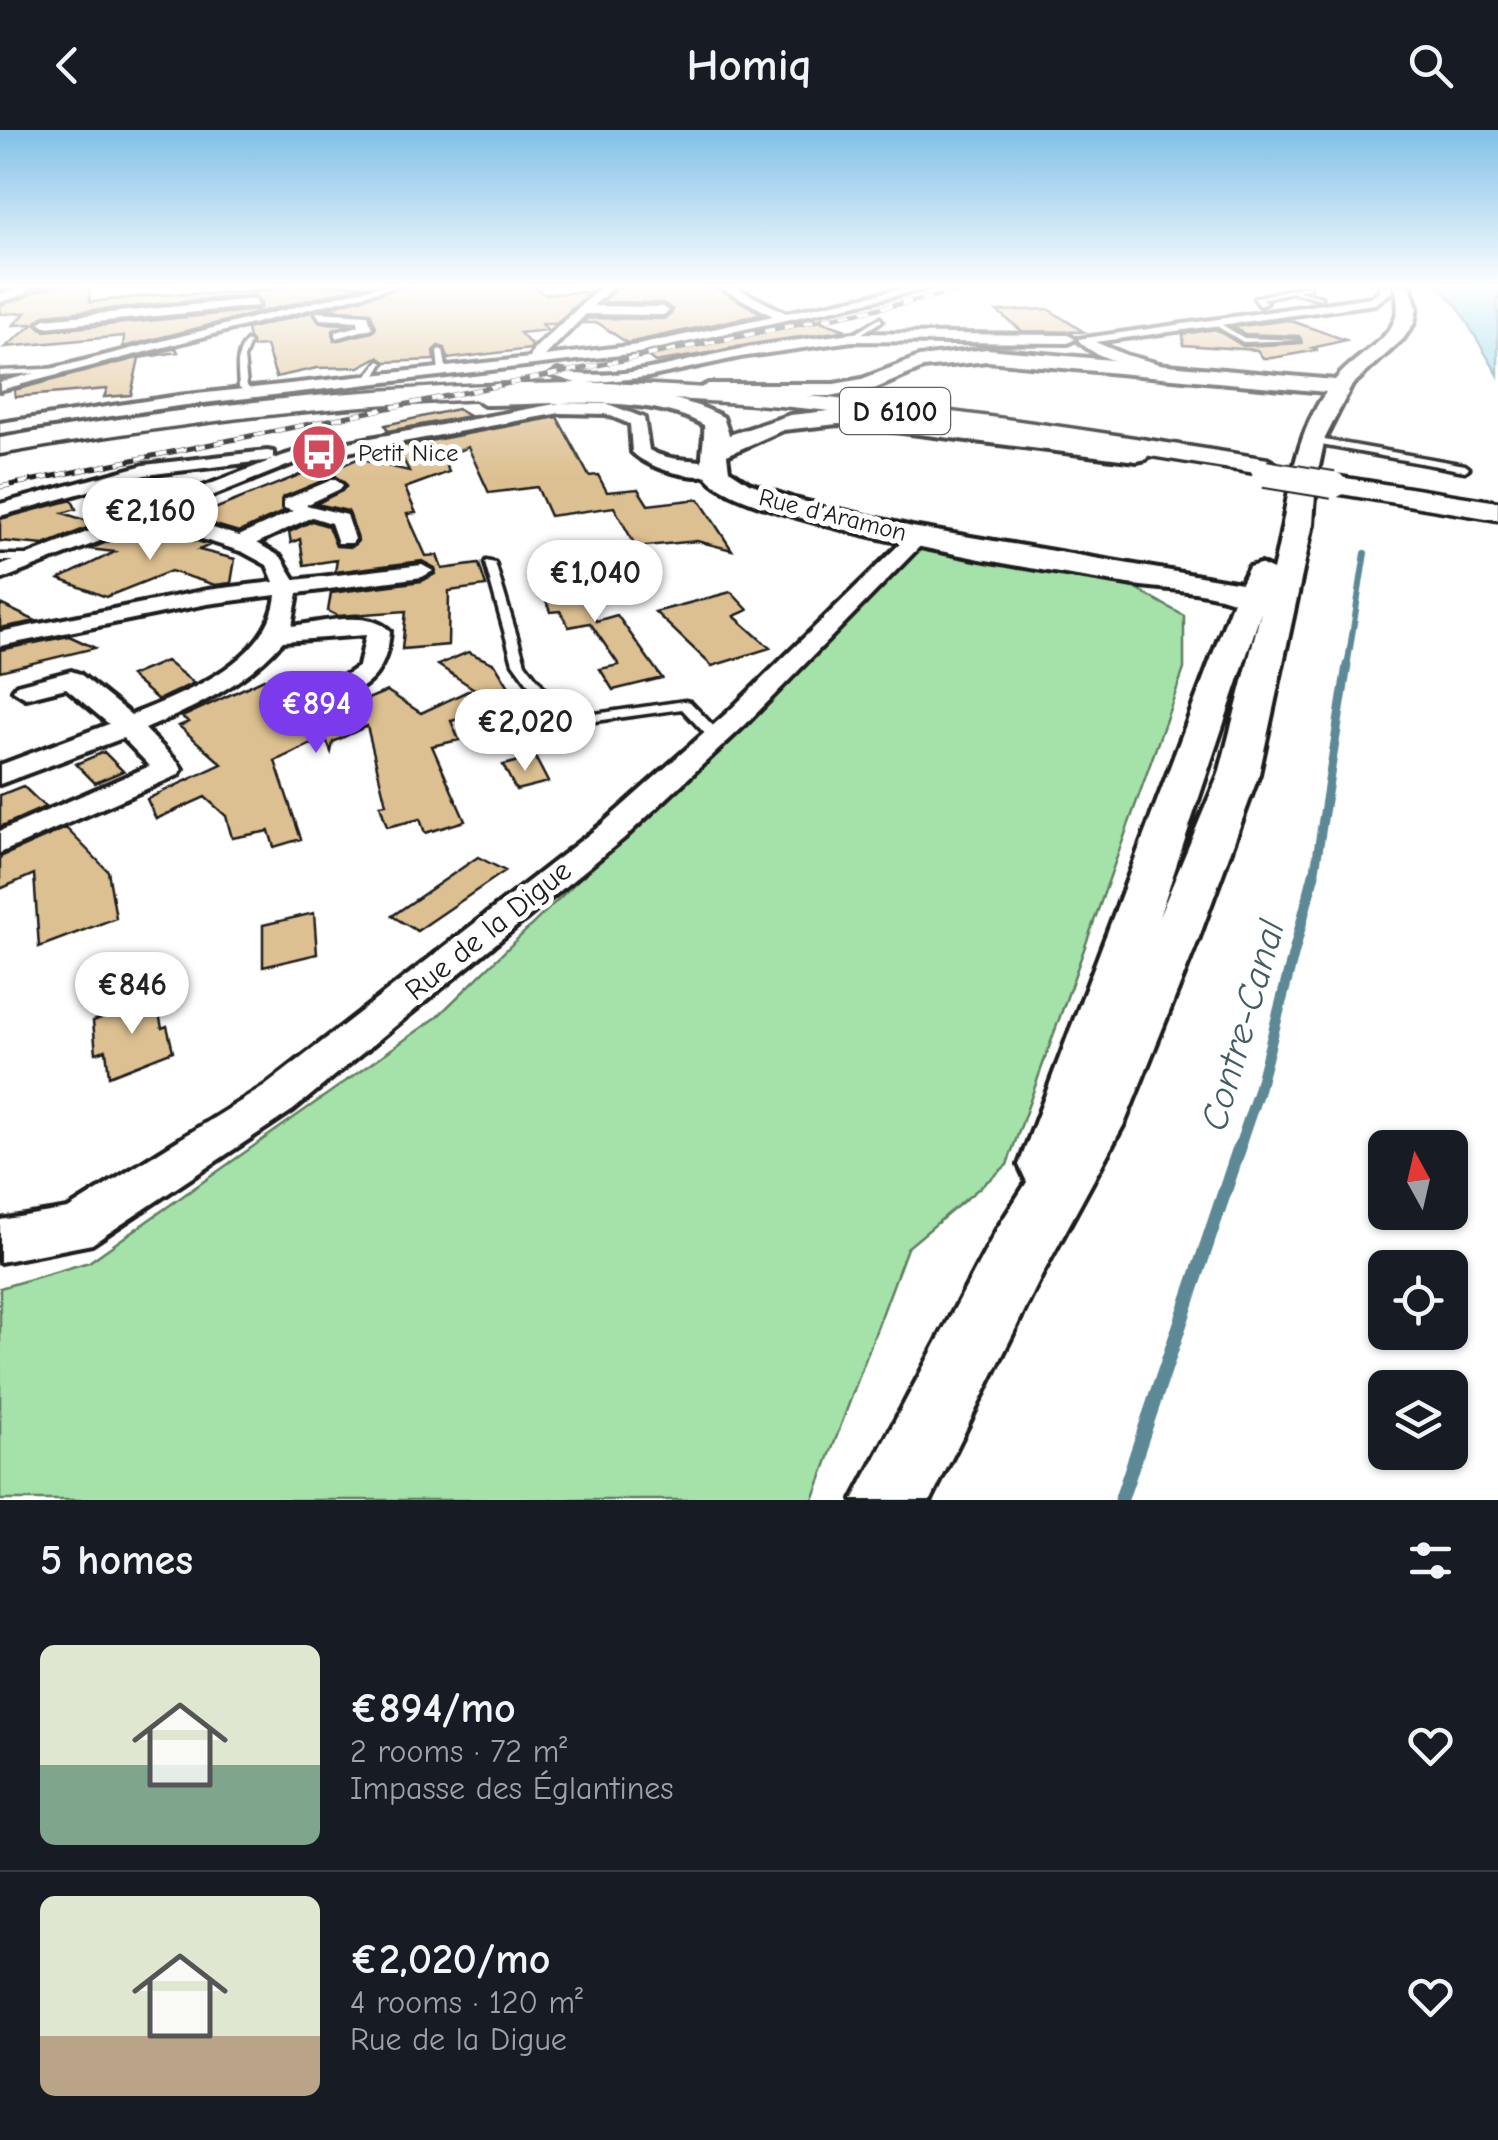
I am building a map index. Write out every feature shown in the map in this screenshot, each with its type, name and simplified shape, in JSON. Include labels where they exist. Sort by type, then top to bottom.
[{"type":"main road","points":[[650,382],[824,391],[867,385],[919,362],[950,356],[1011,355],[1052,349]]},
{"type":"main road","points":[[1087,349],[1111,361],[1176,372],[1281,378],[1335,396]]},
{"type":"main road","points":[[1020,1251],[1212,698],[1260,603],[1300,494],[1314,442],[1335,396],[1377,349]]},
{"type":"main road","points":[[1281,378],[1371,354]]},
{"type":"main road","points":[[896,374],[894,384],[902,395],[938,410],[1137,450]]},
{"type":"main road","name":"D 6100","points":[[0,450],[207,414],[408,394],[650,382],[864,407],[1498,510]]},
{"type":"main road","points":[[320,387],[335,394],[408,394]]},
{"type":"main road","name":"D 6100","points":[[0,450],[242,416],[484,398],[626,396],[777,405],[1137,450]]},
{"type":"main road","points":[[484,398],[620,401],[684,407],[715,422],[717,459]]},
{"type":"main road","points":[[717,459],[758,428],[838,417],[1137,450]]},
{"type":"main road","name":"Rue d'Aramon","points":[[717,459],[720,476],[746,492],[794,508],[1260,603]]},
{"type":"main road","name":"D 6100","points":[[1334,481],[1498,502]]},
{"type":"main road","points":[[1175,585],[1246,564],[1287,528]]},
{"type":"main road","name":"Rue d'Aramon","points":[[1175,585],[1218,628],[1221,637],[1212,698]]},
{"type":"main road","points":[[891,1500],[1020,1251],[1096,1122],[1174,940],[1238,774],[1260,603]]},
{"type":"street","points":[[0,386],[135,349]]},
{"type":"street","points":[[542,349],[539,352],[543,365]]},
{"type":"street","points":[[0,428],[251,394],[543,365],[638,349]]},
{"type":"street","points":[[543,365],[579,380],[650,382],[740,353],[768,349]]},
{"type":"street","name":"Rue d'Aramon","points":[[0,574],[295,457],[533,412],[592,407],[621,412],[638,421],[641,452],[648,458],[676,466],[717,459]]},
{"type":"street","points":[[0,510],[171,464],[250,456],[295,457]]},
{"type":"street","points":[[334,486],[292,504],[340,519],[344,538]]},
{"type":"street","points":[[238,544],[310,510]]},
{"type":"street","points":[[0,775],[126,724],[238,672],[277,634],[288,598],[279,565],[269,556],[238,544],[145,515]]},
{"type":"street","name":"Rue de la Digue","points":[[0,1240],[76,1229],[280,1098],[612,832],[716,738],[920,535]]},
{"type":"street","points":[[0,639],[207,597],[422,571]]},
{"type":"street","points":[[277,634],[364,626],[378,631],[376,662],[370,674],[335,691]]},
{"type":"street","points":[[0,843],[168,769],[126,724],[72,679],[26,690]]},
{"type":"lane","points":[[245,349],[241,358],[244,387],[251,394]]},
{"type":"lane","points":[[440,350],[443,372]]},
{"type":"lane","points":[[375,382],[372,376],[379,363]]},
{"type":"lane","points":[[0,373],[63,370]]},
{"type":"lane","points":[[1314,442],[1465,468]]},
{"type":"lane","points":[[0,558],[40,558]]},
{"type":"lane","points":[[490,563],[519,662],[564,723],[684,705],[716,738]]},
{"type":"green space","points":[[921,547],[1135,588],[1184,616],[1184,669],[1007,1165],[907,1248],[813,1500],[0,1500],[0,1288],[89,1262],[437,1017]]},
{"type":"water","points":[[1483,349],[1498,349],[1498,375]]},
{"type":"building","points":[[172,349],[178,352],[139,358],[131,395],[104,397],[107,389],[15,397],[14,390]]},
{"type":"building","points":[[267,349],[435,349],[434,360],[386,362],[378,357],[359,367],[317,368],[276,377]]},
{"type":"building","points":[[445,349],[530,349],[530,349],[448,359]]},
{"type":"building","points":[[673,349],[733,349],[655,362],[646,355]]},
{"type":"building","points":[[1241,349],[1318,350],[1263,358],[1257,350]]},
{"type":"building","points":[[457,409],[469,416],[388,431],[385,425]]},
{"type":"building","points":[[557,417],[589,476],[598,475],[607,492],[638,489],[648,505],[699,499],[732,550],[697,541],[636,547],[614,507],[550,516],[537,487],[489,493],[468,447],[443,457],[449,472],[405,488],[416,513],[407,514],[426,556],[437,555],[442,569],[479,564],[486,586],[449,591],[448,645],[402,649],[406,611],[338,616],[328,611],[331,593],[422,581],[435,574],[435,568],[422,561],[335,572],[337,560],[304,565],[300,539],[291,543],[289,532],[312,521],[328,526],[336,546],[352,547],[358,541],[348,511],[317,504],[346,487],[336,476],[283,497],[283,512],[239,532],[192,518],[319,467],[322,474],[357,459],[409,471],[397,447]]},
{"type":"building","points":[[72,500],[76,509],[63,513],[97,524],[44,545],[0,541],[0,519]]},
{"type":"building","points":[[162,530],[210,545],[199,550],[235,559],[231,583],[215,585],[171,571],[106,597],[59,579],[115,552],[89,549],[128,534],[142,539]]},
{"type":"building","points":[[566,558],[596,621],[617,615],[662,678],[613,690],[600,669],[619,665],[590,623],[569,627],[560,611],[550,612],[533,562]]},
{"type":"building","points":[[731,592],[748,610],[734,616],[770,648],[712,666],[655,612]]},
{"type":"building","points":[[0,604],[36,621],[0,628]]},
{"type":"building","points":[[69,636],[95,648],[0,671],[0,650]]},
{"type":"building","points":[[468,652],[495,664],[514,695],[491,700],[438,665]]},
{"type":"building","points":[[166,661],[194,683],[158,700],[130,676]]},
{"type":"building","points":[[301,672],[325,685],[318,690],[320,694],[333,702],[341,701],[339,711],[387,691],[421,713],[470,690],[478,715],[451,721],[459,740],[432,746],[465,821],[425,833],[420,819],[387,827],[380,805],[386,804],[367,726],[333,742],[331,752],[327,742],[309,745],[275,761],[301,839],[274,847],[269,831],[232,838],[226,816],[205,797],[156,819],[147,799],[222,764],[179,726],[189,722],[182,717],[264,679],[317,715]]},
{"type":"building","points":[[104,752],[123,771],[95,783],[76,764]]},
{"type":"building","points":[[535,757],[548,782],[516,790],[503,765]]},
{"type":"building","points":[[23,786],[45,807],[0,827],[0,795]]},
{"type":"building","points":[[66,828],[108,871],[116,918],[39,947],[34,874],[0,889],[0,857]]},
{"type":"building","points":[[478,857],[505,871],[417,931],[392,916]]},
{"type":"building","points":[[314,913],[317,954],[263,967],[263,925]]},
{"type":"building","points":[[156,999],[162,1028],[167,1026],[173,1051],[109,1076],[106,1050],[96,1053],[93,1021]]},
{"type":"waterway","name":"Contre-Canal","points":[[1347,667],[1365,553]]},
{"type":"waterway","name":"Contre-Canal","points":[[1314,877],[1347,665]]},
{"type":"waterway","name":"Contre-Canal","points":[[1239,1148],[1258,1092],[1314,874]]},
{"type":"waterway","name":"Contre-Canal","points":[[1121,1500],[1240,1146]]},
{"type":"railway","points":[[0,487],[678,349]]},
{"type":"place","name":"Petit Nice","points":[[319,452]]}]
